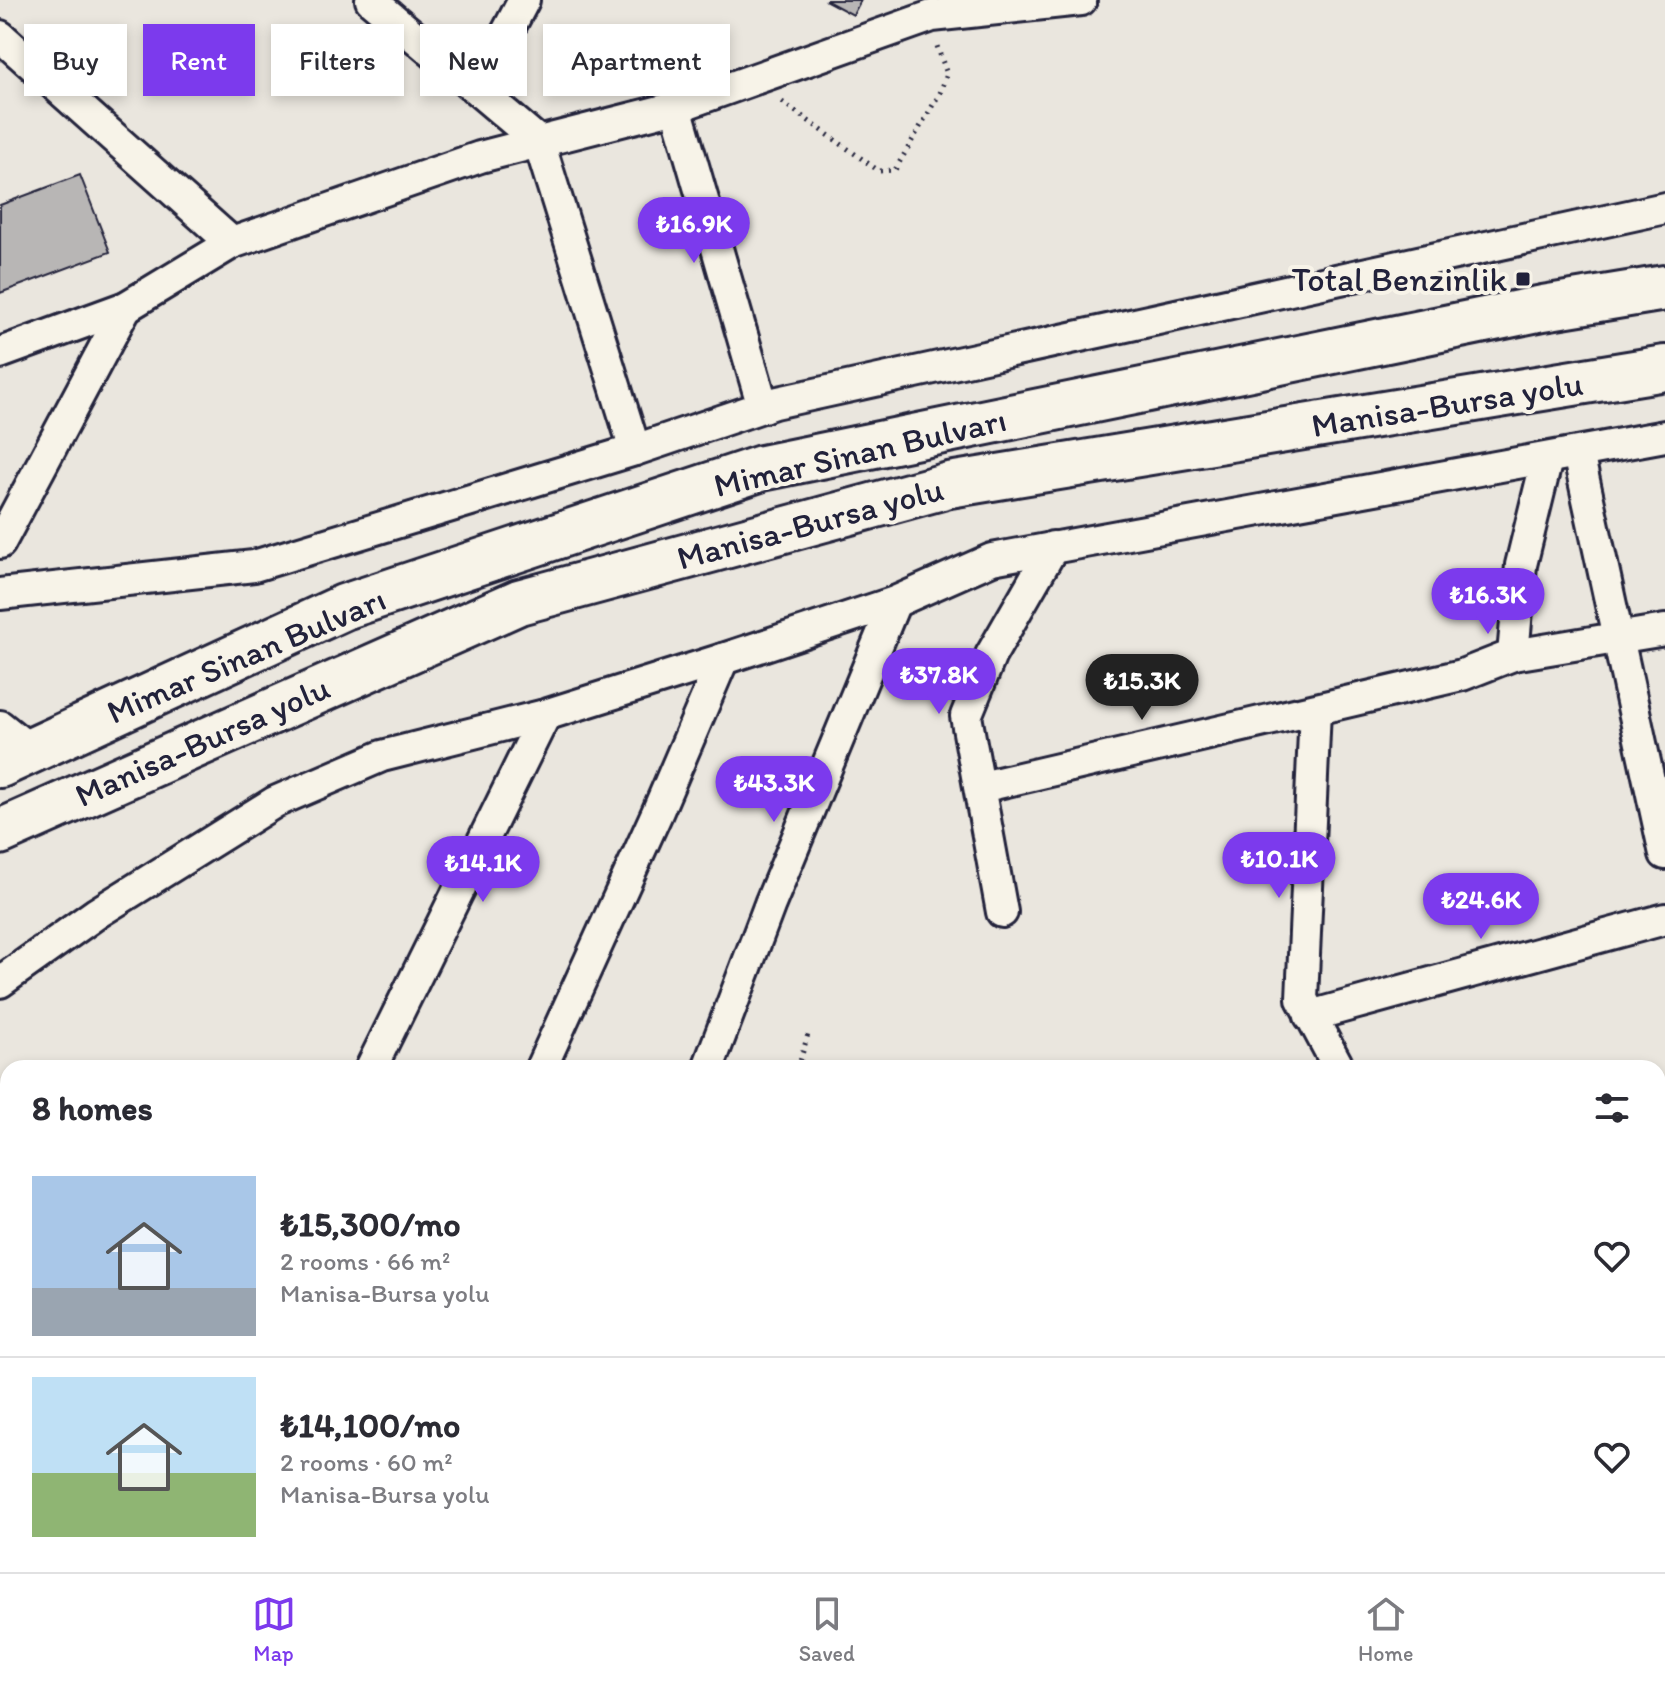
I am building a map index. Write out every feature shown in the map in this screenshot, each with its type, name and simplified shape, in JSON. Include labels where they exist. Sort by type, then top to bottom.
[{"type":"highway","name":"Mimar Sinan Bulvarı","points":[[10,747],[344,607],[762,468],[1543,308],[1665,288]]},
{"type":"highway","name":"Manisa-Bursa yolu","points":[[0,832],[519,602],[949,485],[1665,368]]},
{"type":"street","points":[[371,0],[420,41]]},
{"type":"street","points":[[511,24],[524,0]]},
{"type":"street","points":[[0,353],[126,307],[232,243],[480,157],[676,107],[749,82],[936,8],[1081,0]]},
{"type":"street","points":[[0,36],[232,243]]},
{"type":"street","points":[[485,96],[539,142],[635,450]]},
{"type":"street","points":[[676,107],[763,407]]},
{"type":"street","points":[[0,594],[254,566],[635,450],[763,407],[1665,208]]},
{"type":"street","points":[[0,543],[126,307]]},
{"type":"street","points":[[0,982],[97,913],[275,802],[382,756],[545,715],[723,659],[895,602],[992,559],[1665,436]]},
{"type":"street","points":[[1578,453],[1665,854]]},
{"type":"street","points":[[1513,655],[1521,565],[1547,459]]},
{"type":"street","points":[[1002,912],[966,716],[991,655],[1053,547]]},
{"type":"street","points":[[711,1060],[770,904],[895,602]]},
{"type":"street","points":[[981,787],[1462,675],[1513,655],[1619,640],[1665,630]]},
{"type":"street","points":[[545,1060],[723,659]]},
{"type":"street","points":[[1315,710],[1302,999],[1335,1060]]},
{"type":"street","points":[[375,1060],[545,715]]},
{"type":"street","points":[[1310,1016],[1665,919]]},
{"type":"path","points":[[749,82],[879,171],[895,170],[940,93],[947,74],[939,57],[936,8]]},
{"type":"path","points":[[800,1060],[809,1031]]},
{"type":"building","points":[[825,0],[861,0],[853,15]]},
{"type":"building","points":[[80,175],[110,252],[0,293],[0,205]]},
{"type":"place","name":"Total Benzinlik","points":[[1523,279]]}]
